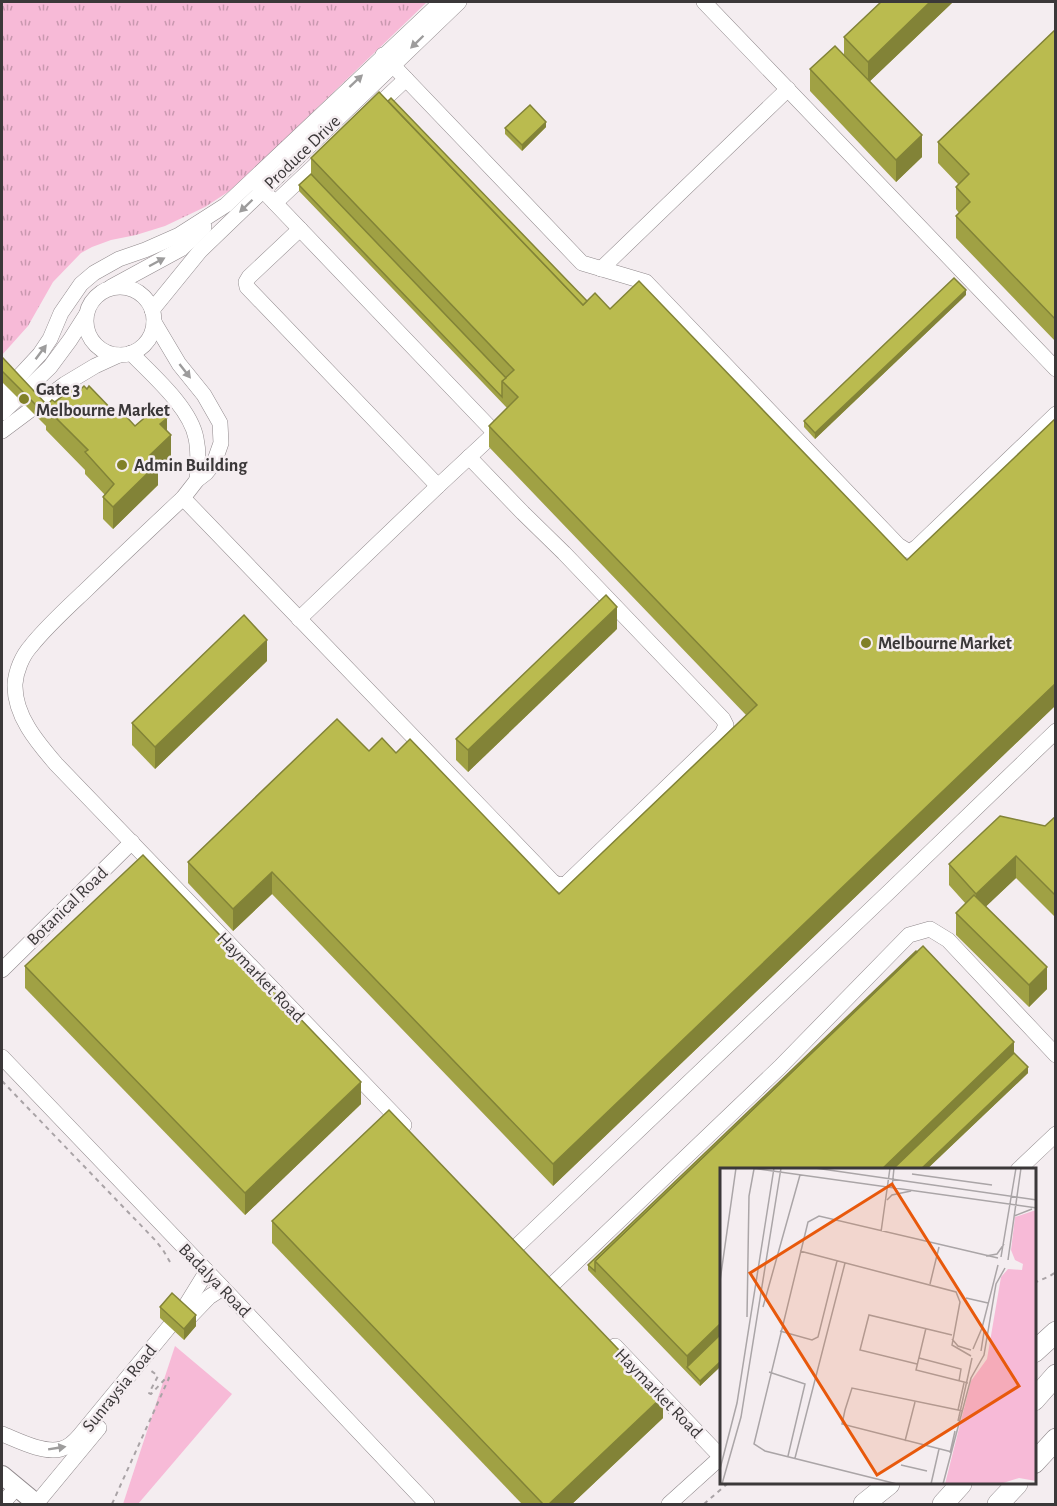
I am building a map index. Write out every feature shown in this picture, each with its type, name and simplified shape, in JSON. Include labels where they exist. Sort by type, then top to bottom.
[{"type":"highway","points":[[1036,1351],[1056,1332]]},
{"type":"highway","points":[[1036,1399],[1056,1375]]},
{"type":"highway","points":[[1036,1462],[1056,1439]]},
{"type":"highway","points":[[864,1504],[888,1485]]},
{"type":"highway","points":[[943,1504],[960,1485]]},
{"type":"highway","points":[[998,1504],[1016,1485]]},
{"type":"main road","points":[[2,1476],[36,1504]]},
{"type":"street","name":"Produce Drive","points":[[153,316],[200,251],[257,185],[388,60],[441,2]]},
{"type":"street","name":"Produce Drive","points":[[388,60],[459,2]]},
{"type":"street","points":[[705,2],[1056,369]]},
{"type":"street","points":[[388,60],[582,263],[646,282],[898,545],[906,550],[911,551],[917,547],[1056,414]]},
{"type":"street","points":[[357,125],[406,79]]},
{"type":"street","points":[[601,269],[788,89]]},
{"type":"street","points":[[275,203],[333,149]]},
{"type":"street","name":"Produce Drive","points":[[2,395],[40,354],[70,299],[81,284],[94,273],[119,259],[180,235],[257,185]]},
{"type":"street","points":[[257,185],[495,433],[299,619]]},
{"type":"street","name":"Produce Drive","points":[[106,290],[181,249],[226,205]]},
{"type":"street","points":[[300,229],[249,278],[246,282],[248,287],[438,486]]},
{"type":"street","points":[[2,414],[50,367],[70,340],[96,296],[117,287],[138,292],[147,300],[153,316],[152,332],[140,348],[95,366],[65,384],[2,431]]},
{"type":"street","points":[[86,315],[86,327],[90,338],[98,347],[108,353],[125,354],[170,393],[189,418],[196,435],[199,455],[197,480]]},
{"type":"street","name":"Haymarket Road","points":[[153,316],[179,364],[204,395],[220,423],[220,443],[213,463],[183,498],[51,624],[30,647],[18,670],[15,682],[17,705],[41,747],[414,1136]]},
{"type":"street","points":[[183,498],[554,883],[565,884],[724,731],[726,725],[723,719],[469,457]]},
{"type":"street","points":[[518,1244],[1056,731]]},
{"type":"street","name":"Botanical Road","points":[[2,970],[132,842]]},
{"type":"street","points":[[554,1283],[780,1066],[909,935],[930,929],[948,940],[1056,1055]]},
{"type":"street","name":"Badalya Road","points":[[2,1057],[427,1504]]},
{"type":"street","points":[[1020,1168],[1056,1134]]},
{"type":"street","name":"Sunraysia Road","points":[[2,1434],[51,1450],[70,1445],[183,1310],[207,1272]]},
{"type":"street","name":"Sunraysia Road","points":[[36,1504],[193,1312],[223,1288]]},
{"type":"street","name":"Haymarket Road","points":[[602,1332],[720,1456]]},
{"type":"street","points":[[669,1504],[720,1458]]},
{"type":"street","points":[[2,1504],[16,1488]]},
{"type":"path","points":[[2,1081],[155,1240],[170,1262]]},
{"type":"path","points":[[1036,1283],[1056,1272]]},
{"type":"path","points":[[112,1504],[169,1378],[167,1377],[151,1394],[149,1393],[158,1376],[147,1368]]},
{"type":"path","points":[[704,1504],[726,1485]]},
{"type":"green space","points":[[2,2],[427,2],[234,188],[205,207],[165,226],[111,240],[81,253],[53,282],[28,326],[2,355]]},
{"type":"green space","points":[[175,1346],[232,1394],[138,1504],[123,1504]]},
{"type":"building","points":[[881,2],[930,2],[868,62],[844,37]]},
{"type":"building","points":[[1056,29],[1056,320],[956,216],[970,202],[956,187],[969,174],[938,142]]},
{"type":"building","points":[[835,46],[922,135],[896,160],[810,69]]},
{"type":"building","name":"Melbourne Market","points":[[379,92],[583,305],[595,293],[610,309],[639,281],[907,560],[1056,418],[1056,683],[553,1164],[272,872],[233,909],[188,862],[337,719],[369,751],[382,738],[396,753],[410,739],[559,894],[757,705],[489,426],[518,397],[502,381],[514,370],[311,158]]},
{"type":"building","points":[[391,98],[587,301],[583,305],[388,101]]},
{"type":"building","points":[[530,105],[546,122],[522,145],[505,128]]},
{"type":"building","points":[[311,174],[506,378],[502,381],[502,397],[299,185]]},
{"type":"building","points":[[954,278],[966,290],[815,433],[804,421]]},
{"type":"building","points":[[3,358],[47,405],[46,415],[2,371]]},
{"type":"building","name":"Admin Building","points":[[75,386],[79,391],[84,386],[87,389],[89,386],[118,416],[122,412],[135,426],[157,407],[167,418],[160,424],[171,435],[150,455],[158,463],[113,507],[103,497],[114,484],[85,452],[88,450],[46,408],[52,400],[55,402]]},
{"type":"building","points":[[606,595],[617,607],[468,750],[456,739]]},
{"type":"building","points":[[244,615],[267,640],[155,747],[132,723]]},
{"type":"building","points":[[1000,816],[1045,826],[1056,816],[1056,896],[1016,856],[976,894],[949,864]]},
{"type":"building","points":[[143,855],[361,1082],[245,1193],[25,966]]},
{"type":"building","points":[[974,895],[1047,967],[1029,985],[956,913]]},
{"type":"building","points":[[923,946],[1014,1042],[883,1168],[720,1168],[720,1324],[687,1356],[595,1261]]},
{"type":"building","points":[[916,951],[595,1261],[595,1271],[588,1265]]},
{"type":"building","points":[[1014,1053],[1028,1067],[922,1168],[894,1168]]},
{"type":"building","points":[[389,1110],[663,1396],[549,1504],[543,1504],[272,1221]]},
{"type":"building","points":[[172,1293],[196,1315],[184,1329],[160,1307]]},
{"type":"building","points":[[720,1335],[720,1362],[700,1381],[687,1367]]},
{"type":"place","name":"Gate 3 Melbourne Market","points":[[24,399]]},
{"type":"place","name":"Admin Building","points":[[122,465]]},
{"type":"place","name":"Melbourne Market","points":[[866,643]]}]
